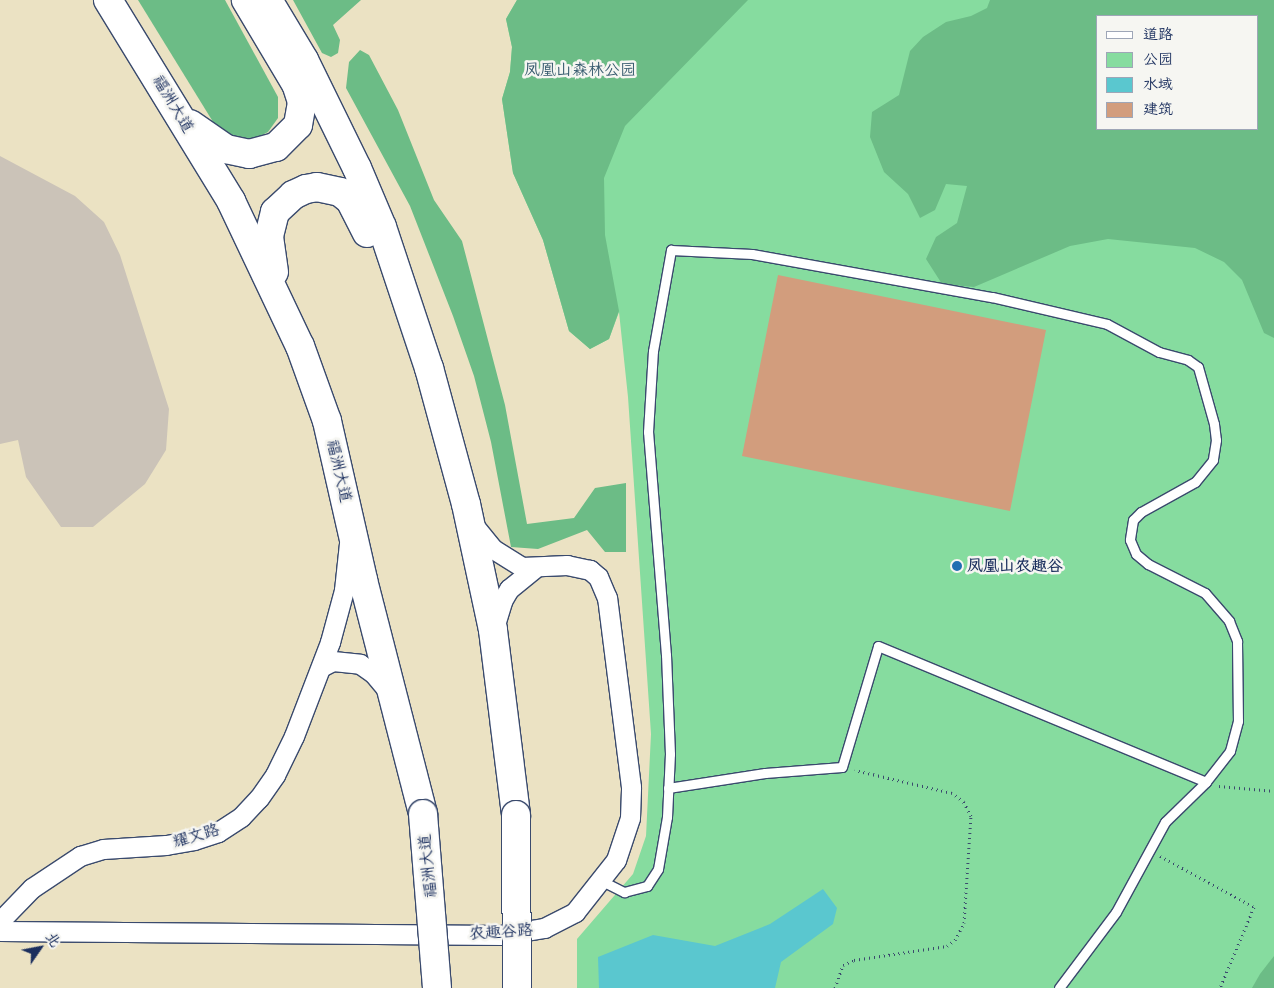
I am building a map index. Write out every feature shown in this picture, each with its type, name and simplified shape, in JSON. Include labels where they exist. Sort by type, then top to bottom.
[{"type":"main road","name":"福洲大道","points":[[108,0],[182,117],[230,201],[284,308],[327,421],[423,814],[438,988]]},
{"type":"main road","points":[[182,117],[213,142],[226,149],[249,154],[276,147],[298,124],[302,102],[296,84],[246,0]]},
{"type":"main road","points":[[268,0],[304,60],[357,168],[388,244],[429,368],[470,520],[494,630],[516,815],[517,988]]},
{"type":"main road","points":[[284,308],[270,251],[269,236],[276,212],[293,196],[306,190],[317,187],[340,192],[357,210],[388,284],[429,368]]},
{"type":"street","points":[[470,520],[502,556],[522,567],[534,569]]},
{"type":"street","name":"耀文路","points":[[0,921],[32,888],[80,856],[103,849],[166,845],[194,840],[218,832],[241,817],[275,775],[321,667],[340,608],[351,524]]},
{"type":"street","name":"农趣谷路","points":[[0,931],[524,933],[560,922],[575,912],[602,881],[623,840],[630,818],[631,787],[607,598],[598,577],[580,566],[534,569]]},
{"type":"street","points":[[494,630],[502,601],[510,589],[534,569]]},
{"type":"street","points":[[321,667],[333,661],[360,664],[373,673],[396,701]]},
{"type":"lane","points":[[602,881],[615,889],[632,892],[653,879],[661,855],[668,788],[666,655],[648,432],[653,351],[671,250],[752,254],[992,297],[1107,324],[1159,352],[1188,360],[1198,366],[1214,424],[1216,440],[1213,460],[1195,482],[1141,512],[1133,520],[1130,540],[1136,554],[1148,564],[1205,593],[1229,621],[1237,642],[1238,722],[1230,751],[1206,782],[1165,822],[1116,912],[1059,988]]},
{"type":"lane","points":[[668,788],[766,774],[842,767],[878,646],[1206,782]]},
{"type":"path","points":[[835,988],[843,965],[854,960],[947,946],[955,940],[964,923],[972,816],[964,802],[952,793],[842,767]]},
{"type":"path","points":[[1206,782],[1229,789],[1274,791]]},
{"type":"path","points":[[1149,849],[1254,907],[1220,988]]},
{"type":"shaded area","points":[[0,156],[75,196],[104,222],[120,255],[169,409],[166,450],[145,484],[93,527],[61,527],[26,477],[18,440],[0,444]]},
{"type":"green space","points":[[138,0],[225,0],[278,97],[278,118],[268,132],[251,141],[232,141],[218,130]]},
{"type":"green space","points":[[293,0],[361,0],[333,25],[340,40],[338,53],[331,57],[322,53]]},
{"type":"green space","name":"凤凰山农趣谷","points":[[517,0],[1274,0],[1274,988],[577,988],[577,939],[633,874],[646,836],[651,734],[628,397],[619,312],[609,339],[590,349],[569,331],[543,240],[513,173],[502,99],[510,72],[512,47],[506,19]]},
{"type":"green space","name":"凤凰山森林公园","points":[[517,0],[748,0],[625,126],[604,178],[605,235],[619,311],[609,339],[590,349],[569,331],[543,240],[513,173],[502,99],[510,72],[512,47],[506,19]]},
{"type":"green space","points":[[990,0],[1274,0],[1274,338],[1264,333],[1242,280],[1224,262],[1195,248],[1108,239],[1070,246],[974,287],[942,284],[926,259],[936,237],[957,223],[967,186],[946,184],[935,210],[920,218],[908,194],[884,172],[870,137],[872,112],[899,95],[910,51],[923,37],[946,22],[971,16],[987,8]]},
{"type":"green space","points":[[360,50],[369,55],[398,110],[434,200],[462,241],[505,405],[527,524],[574,518],[595,488],[626,483],[626,552],[605,552],[587,530],[538,549],[511,547],[491,442],[474,376],[453,316],[410,206],[346,88],[349,62]]},
{"type":"green space","points":[[1274,956],[1274,988],[1252,988],[1260,974]]},
{"type":"water","points":[[823,889],[837,908],[833,924],[781,962],[775,988],[599,988],[598,957],[653,935],[715,946],[770,924]]},
{"type":"building","points":[[778,275],[1046,330],[1010,511],[742,456]]},
{"type":"place","name":"凤凰山农趣谷","points":[[957,566]]}]
